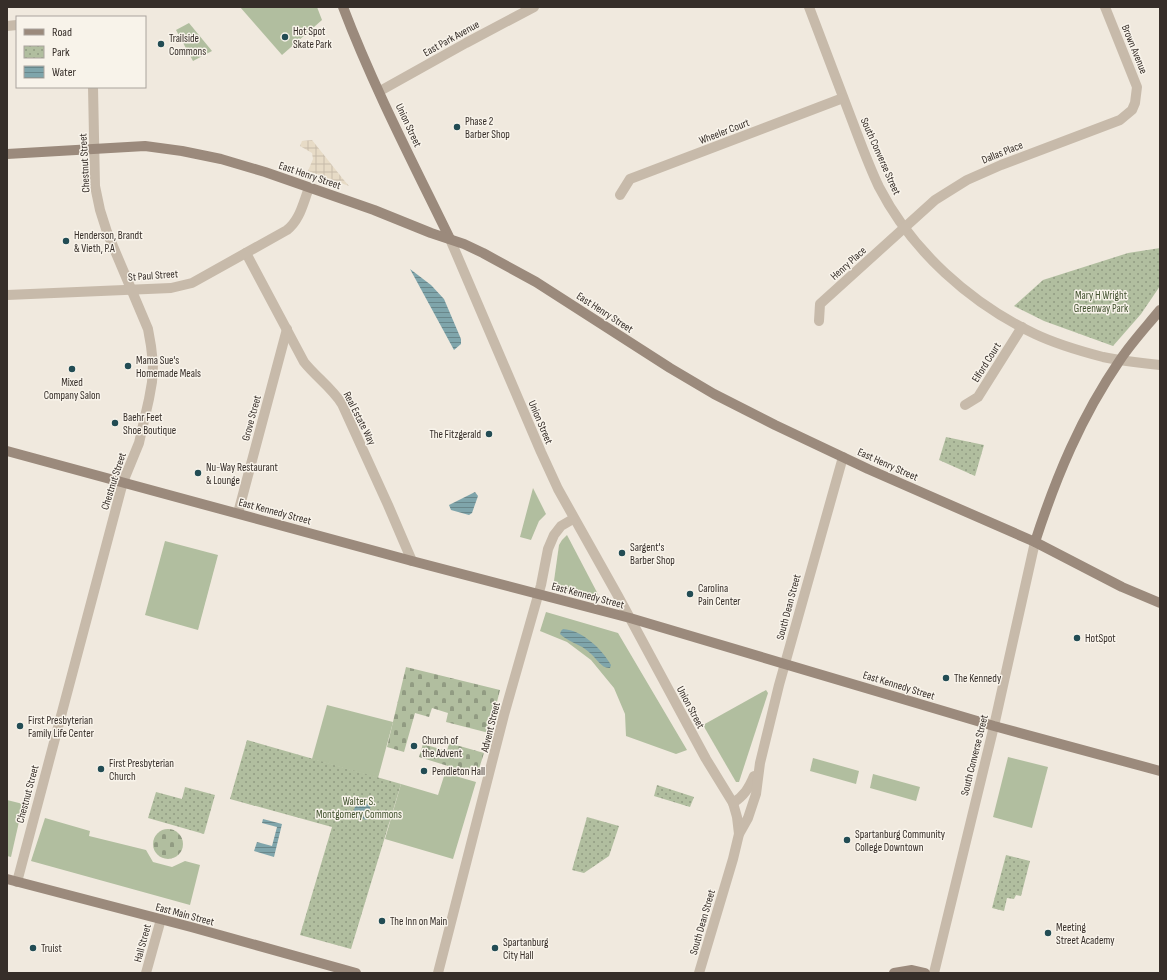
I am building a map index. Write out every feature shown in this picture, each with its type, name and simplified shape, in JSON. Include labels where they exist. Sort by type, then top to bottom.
[{"type":"street","name":"Union Street","points":[[343,7],[353,33],[450,239],[540,452],[573,519],[618,596],[706,759],[733,803],[737,817],[739,834]]},
{"type":"street","name":"East Park Avenue","points":[[380,91],[534,7]]},
{"type":"street","name":"South Converse Street","points":[[809,7],[843,98],[880,187],[905,227],[927,254],[985,306],[1036,334],[1069,347],[1105,357],[1160,365]]},
{"type":"street","name":"Brown Avenue","points":[[1105,7],[1137,87],[1135,103],[1120,120]]},
{"type":"street","name":"Chestnut Street","points":[[12,881],[123,482],[139,442],[152,382],[153,364],[150,340],[144,319],[107,232],[100,210],[96,186],[93,88]]},
{"type":"street","name":"Wheeler Court","points":[[620,195],[630,179],[843,98]]},
{"type":"street","name":"Dallas Place","points":[[905,227],[935,200],[967,180],[1001,165],[1120,120]]},
{"type":"street","name":"East Henry Street","points":[[7,154],[145,146],[182,151],[221,159],[374,210],[450,239],[483,253],[536,282],[670,368],[714,394],[843,457],[1035,542],[1122,587],[1160,603]]},
{"type":"street","name":"St Paul Street","points":[[7,295],[171,288],[192,283],[246,254],[292,226],[297,220],[309,188]]},
{"type":"street","name":"Henry Place","points":[[819,321],[820,304],[905,227]]},
{"type":"street","name":"Real Estate Way","points":[[246,254],[304,362],[337,396],[342,404],[412,561]]},
{"type":"street","points":[[1035,542],[1051,493],[1064,462],[1096,399],[1120,360],[1160,310]]},
{"type":"street","name":"Elford Court","points":[[965,404],[978,397],[1022,327]]},
{"type":"street","name":"Grove Street","points":[[238,513],[287,329]]},
{"type":"street","name":"East Kennedy Street","points":[[7,451],[412,561],[630,618],[994,726],[1160,771]]},
{"type":"street","name":"South Dean Street","points":[[699,973],[739,834],[748,818],[756,794],[760,763],[785,664],[843,457]]},
{"type":"street","name":"Advent Street","points":[[438,973],[504,715],[539,594],[548,549],[554,535],[561,526],[573,519]]},
{"type":"street","name":"South Converse Street","points":[[934,973],[994,726],[1035,542]]},
{"type":"street","name":"South Dean Street","points":[[733,803],[750,788],[760,763]]},
{"type":"street","name":"East Main Street","points":[[12,881],[161,919],[356,973]]},
{"type":"street","name":"Hall Street","points":[[146,973],[161,919]]},
{"type":"street","points":[[894,973],[912,970],[925,973]]},
{"type":"green space","name":"Hot Spot Skate Park","points":[[240,7],[317,7],[322,20],[282,55]]},
{"type":"green space","points":[[189,23],[212,51],[193,61],[176,30]]},
{"type":"green space","name":"Mary H Wright Greenway Park","points":[[1160,248],[1160,286],[1141,314],[1113,346],[1044,321],[1014,306],[1043,280],[1128,253]]},
{"type":"green space","points":[[946,437],[984,445],[975,476],[939,460]]},
{"type":"green space","points":[[533,488],[546,514],[539,521],[531,540],[520,537]]},
{"type":"green space","points":[[567,535],[601,600],[553,588],[559,545]]},
{"type":"green space","points":[[165,541],[218,555],[198,630],[145,615]]},
{"type":"green space","points":[[546,612],[618,633],[687,750],[676,754],[626,736],[625,714],[614,688],[591,660],[567,642],[540,631]]},
{"type":"green space","points":[[406,667],[500,690],[489,733],[446,722],[448,713],[432,708],[429,717],[415,713],[404,752],[387,747]]},
{"type":"green space","points":[[766,690],[768,693],[739,782],[736,782],[703,725]]},
{"type":"green space","points":[[327,705],[393,722],[378,778],[312,759]]},
{"type":"green space","name":"Walter S. Montgomery Commons","points":[[247,740],[401,784],[351,949],[300,935],[332,827],[230,799]]},
{"type":"green space","points":[[449,743],[484,753],[477,775],[419,757],[423,744],[447,751]]},
{"type":"green space","points":[[1008,757],[1048,767],[1032,828],[993,817]]},
{"type":"green space","points":[[813,758],[859,771],[856,784],[810,771]]},
{"type":"green space","points":[[445,773],[476,782],[453,859],[385,839],[401,784],[438,795]]},
{"type":"green space","points":[[873,774],[920,787],[916,801],[870,788]]},
{"type":"green space","points":[[657,785],[694,797],[690,807],[654,796]]},
{"type":"green space","points":[[185,787],[215,795],[204,834],[148,818],[156,792],[182,799]]},
{"type":"green space","points":[[7,800],[23,804],[11,857],[7,856]]},
{"type":"green space","points":[[587,817],[619,826],[609,856],[584,873],[572,870]]},
{"type":"green space","points":[[45,818],[90,831],[89,836],[146,850],[153,862],[172,867],[185,861],[200,865],[190,905],[31,861]]},
{"type":"green space","points":[[168,829],[179,833],[183,844],[179,855],[168,859],[157,855],[153,844],[157,833]]},
{"type":"green space","points":[[1006,855],[1030,861],[1021,896],[1016,895],[1014,899],[1007,898],[1004,911],[992,908]]},
{"type":"shaded area","points":[[312,140],[349,186],[308,171],[313,159],[312,153],[300,146],[302,141]]},
{"type":"water","points":[[410,269],[431,285],[444,299],[461,339],[461,344],[454,350]]},
{"type":"water","points":[[475,492],[478,496],[472,513],[469,515],[451,510],[449,505]]},
{"type":"water","points":[[563,629],[577,633],[591,641],[607,659],[611,665],[610,668],[604,667],[583,647],[563,637],[560,634]]},
{"type":"water","points":[[357,801],[371,805],[367,820],[352,816]]},
{"type":"water","points":[[263,819],[282,824],[274,857],[254,851],[257,842],[272,846],[277,827],[262,823]]},
{"type":"place","name":"Hot Spot Skate Park","points":[[285,37]]},
{"type":"place","name":"Trailside Commons","points":[[161,44]]},
{"type":"place","name":"Phase 2 Barber Shop","points":[[457,127]]},
{"type":"place","name":"Henderson, Brandt & Vieth, P.A","points":[[66,241]]},
{"type":"place","name":"Mama Sue's Homemade Meals","points":[[128,366]]},
{"type":"place","name":"Mixed Company Salon","points":[[72,369]]},
{"type":"place","name":"Baehr Feet Shoe Boutique","points":[[115,423]]},
{"type":"place","name":"The Fitzgerald","points":[[489,434]]},
{"type":"place","name":"Nu-Way Restaurant & Lounge","points":[[198,473]]},
{"type":"place","name":"Sargent's Barber Shop","points":[[622,553]]},
{"type":"place","name":"Carolina Pain Center","points":[[690,594]]},
{"type":"place","name":"HotSpot","points":[[1077,638]]},
{"type":"place","name":"The Kennedy","points":[[946,678]]},
{"type":"place","name":"First Presbyterian Family Life Center","points":[[20,726]]},
{"type":"place","name":"Church of the Advent","points":[[414,746]]},
{"type":"place","name":"First Presbyterian Church","points":[[101,769]]},
{"type":"place","name":"Pendleton Hall","points":[[424,771]]},
{"type":"place","name":"Spartanburg Community College Downtown","points":[[847,840]]},
{"type":"place","name":"The Inn on Main","points":[[382,921]]},
{"type":"place","name":"Meeting Street Academy","points":[[1048,933]]},
{"type":"place","name":"Truist","points":[[33,948]]},
{"type":"place","name":"Spartanburg City Hall","points":[[495,948]]}]
